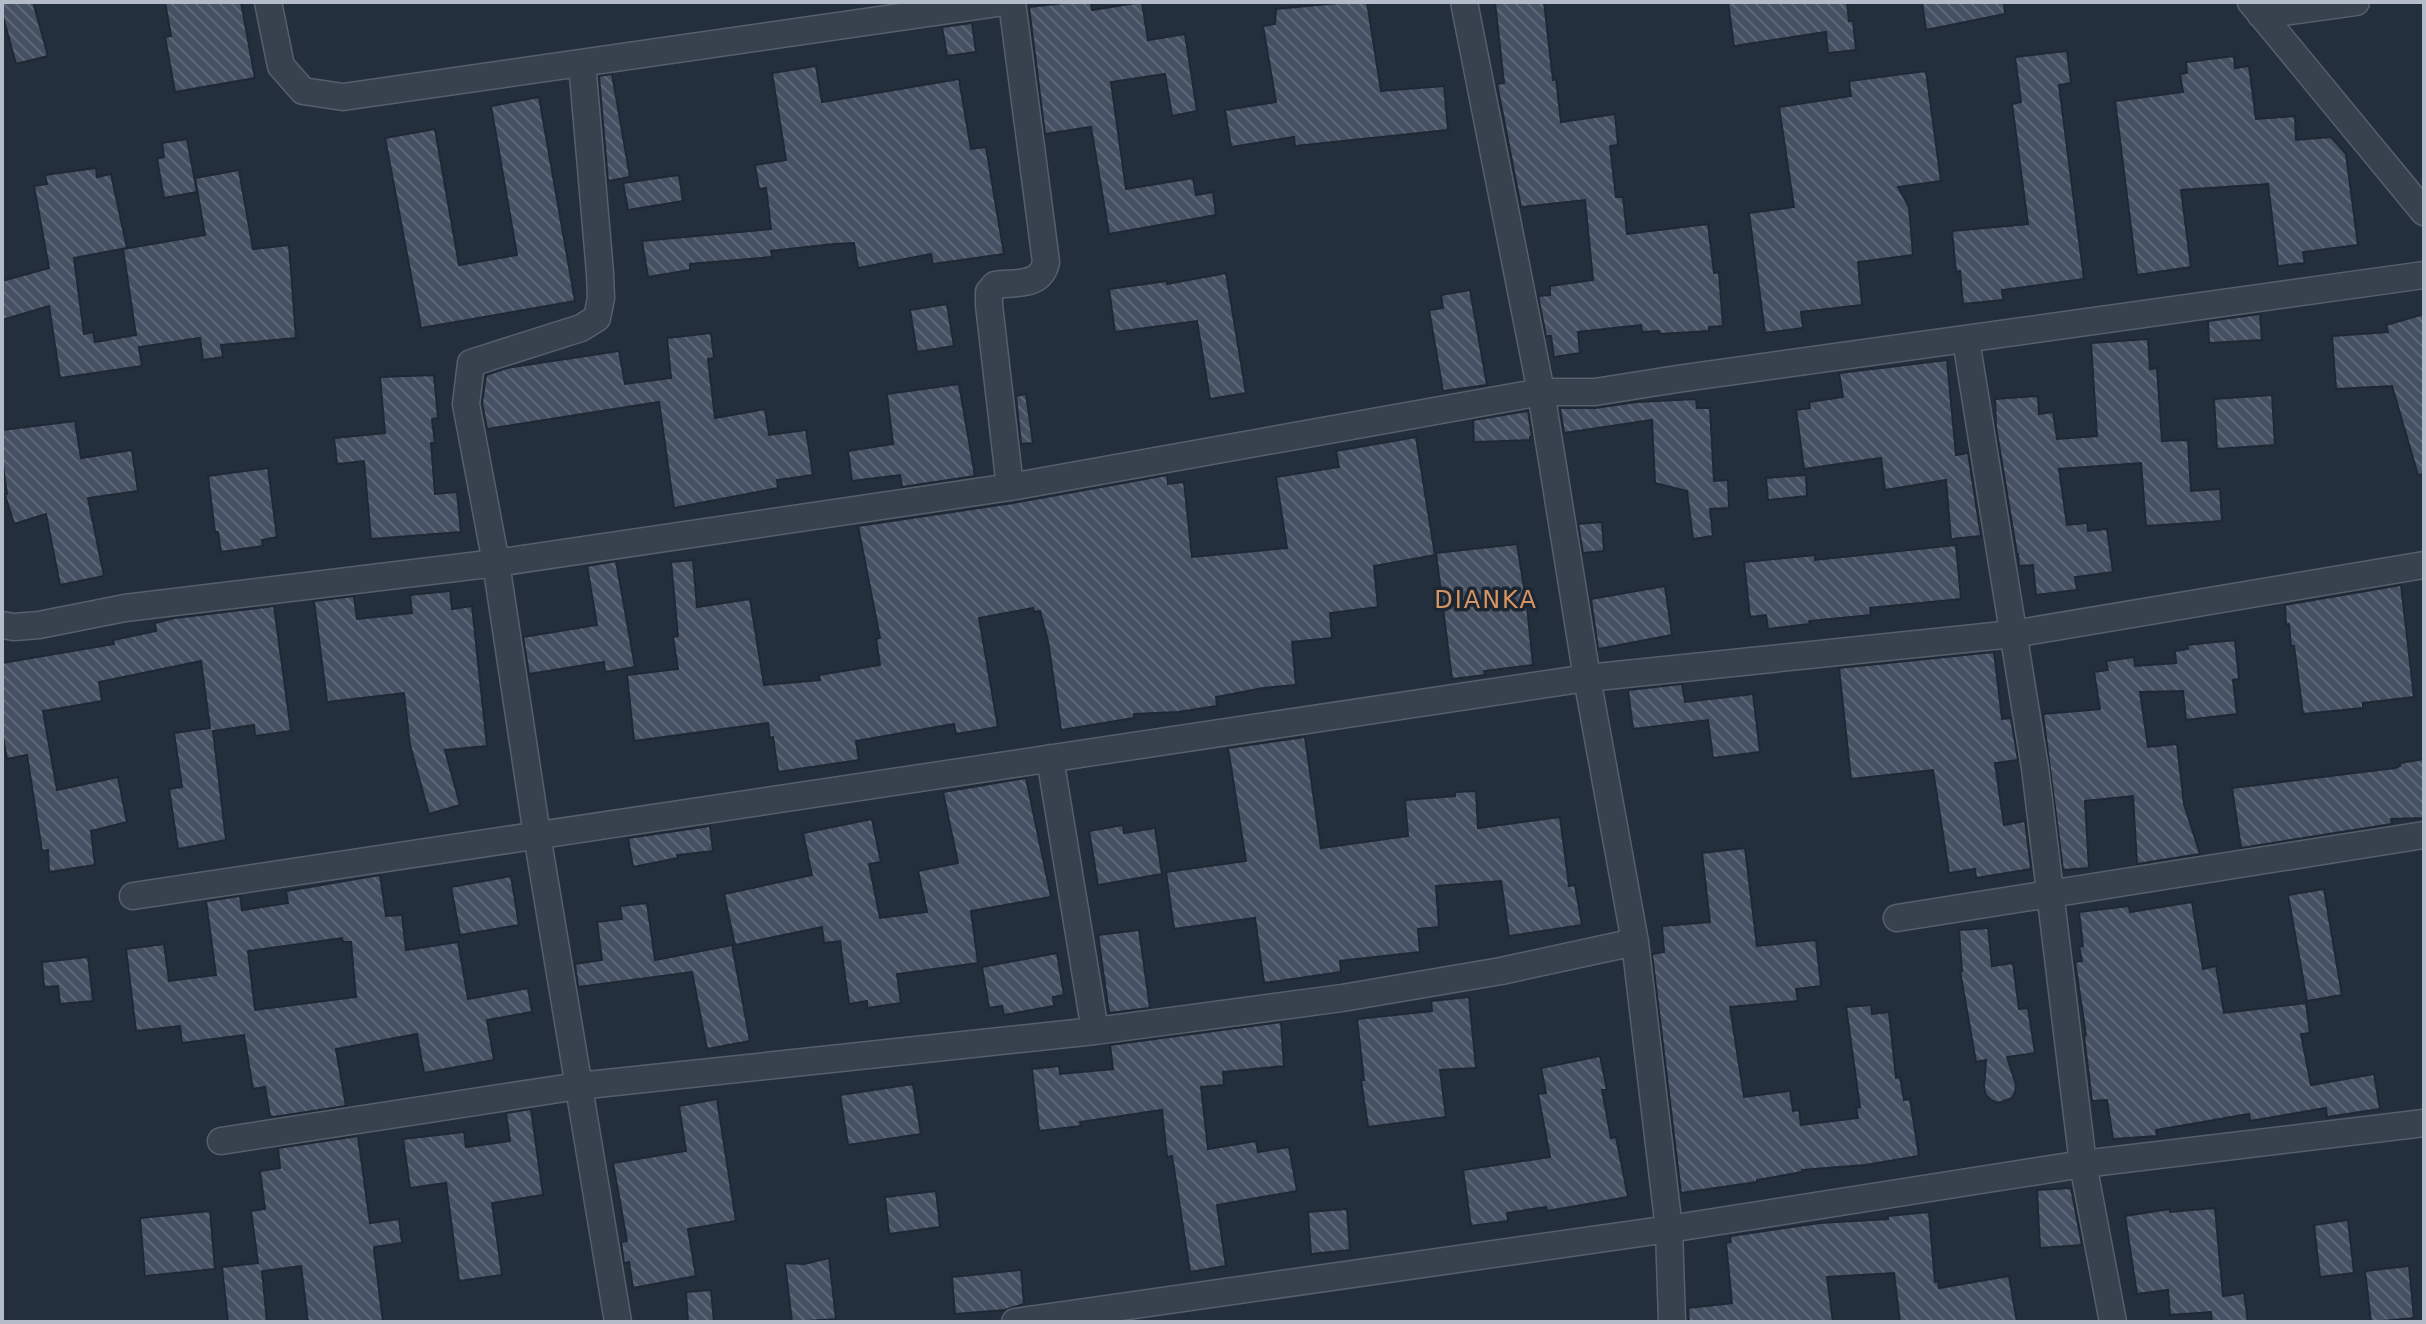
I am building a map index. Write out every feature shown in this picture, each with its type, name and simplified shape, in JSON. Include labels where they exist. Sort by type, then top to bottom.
[{"type":"street","points":[[268,2],[281,66],[303,91],[343,97],[1005,2]]},
{"type":"street","points":[[1010,487],[989,292],[995,285],[1037,280],[1044,272],[1046,262],[1012,2]]},
{"type":"street","points":[[1464,2],[1541,392],[1587,678],[1635,942],[1669,1229],[1672,1322]]},
{"type":"street","points":[[2256,8],[2356,2]]},
{"type":"street","points":[[2256,8],[2424,212]]},
{"type":"street","points":[[582,63],[601,298],[597,318],[581,328],[471,363],[466,404],[496,563],[537,835],[618,1322]]},
{"type":"street","points":[[2,625],[39,625],[125,608],[496,563],[1010,487],[1541,392],[1595,392],[2424,275]]},
{"type":"street","points":[[1966,340],[2035,768],[2083,1164],[2113,1322]]},
{"type":"street","points":[[133,896],[1587,678],[2013,634],[2424,565]]},
{"type":"street","points":[[1050,758],[1095,1031]]},
{"type":"street","points":[[1897,918],[2424,835]]},
{"type":"street","points":[[221,1141],[578,1086],[1095,1031],[1342,998],[1501,971],[1635,942]]},
{"type":"street","points":[[1015,1322],[1669,1229],[2083,1164],[2424,1123]]},
{"type":"building","points":[[2,2],[33,2],[48,56],[16,64],[2,13]]},
{"type":"building","points":[[165,2],[241,2],[255,78],[175,92],[165,37],[171,36]]},
{"type":"building","points":[[1091,2],[1092,10],[1142,2],[1148,40],[1185,34],[1197,111],[1172,116],[1165,74],[1111,82],[1126,189],[1193,178],[1196,195],[1213,192],[1216,215],[1109,234],[1091,127],[1045,134],[1029,7]]},
{"type":"building","points":[[1367,2],[1381,91],[1444,86],[1448,130],[1295,146],[1294,137],[1231,147],[1225,110],[1276,102],[1263,26],[1275,24],[1276,9]]},
{"type":"building","points":[[1495,2],[1544,2],[1561,122],[1615,114],[1618,145],[1610,146],[1616,197],[1623,197],[1627,234],[1708,224],[1714,273],[1719,272],[1723,326],[1709,327],[1709,331],[1660,334],[1659,331],[1642,332],[1641,325],[1578,332],[1580,353],[1554,357],[1551,336],[1546,336],[1538,296],[1550,295],[1550,286],[1593,280],[1585,200],[1521,207],[1497,84],[1504,83]]},
{"type":"building","points":[[1728,2],[1847,2],[1856,50],[1828,53],[1826,32],[1734,46]]},
{"type":"building","points":[[1922,2],[2004,2],[2005,14],[1926,30]]},
{"type":"building","points":[[972,23],[976,52],[947,56],[942,27]]},
{"type":"building","points":[[2067,51],[2071,83],[2059,85],[2084,279],[2002,290],[2003,300],[1963,304],[1952,231],[2028,224],[2012,104],[2021,102],[2015,57]]},
{"type":"building","points":[[2234,56],[2235,68],[2249,66],[2256,119],[2295,116],[2296,140],[2331,137],[2346,154],[2358,245],[2303,252],[2305,263],[2278,266],[2268,184],[2181,190],[2191,267],[2137,275],[2115,101],[2183,92],[2180,74],[2187,73],[2186,62]]},
{"type":"building","points":[[816,66],[822,102],[959,79],[971,149],[986,147],[1004,254],[933,264],[931,254],[858,268],[854,243],[834,244],[771,251],[772,257],[690,264],[690,270],[648,277],[642,241],[771,229],[766,188],[759,189],[755,165],[786,160],[772,73]]},
{"type":"building","points":[[1926,71],[1941,181],[1898,187],[1909,207],[1913,255],[1858,262],[1862,305],[1801,312],[1803,328],[1765,333],[1749,213],[1794,207],[1779,107],[1851,96],[1849,81]]},
{"type":"building","points":[[612,74],[630,177],[608,181],[599,76]]},
{"type":"building","points":[[539,97],[575,301],[421,328],[385,138],[435,129],[459,265],[517,255],[491,106]]},
{"type":"building","points":[[187,139],[197,192],[164,198],[157,159],[164,157],[162,143]]},
{"type":"building","points":[[96,168],[97,177],[111,174],[127,248],[74,258],[84,334],[93,332],[95,342],[136,335],[123,249],[205,235],[195,178],[239,170],[253,249],[289,245],[296,338],[221,345],[223,357],[203,360],[200,338],[139,347],[142,366],[60,378],[49,306],[2,320],[2,281],[49,268],[34,186],[47,184],[45,175]]},
{"type":"building","points":[[679,175],[683,201],[628,210],[623,183]]},
{"type":"building","points":[[1226,273],[1246,393],[1210,399],[1197,321],[1115,332],[1109,289],[1167,281],[1167,284]]},
{"type":"building","points":[[1470,290],[1487,385],[1443,391],[1429,310],[1443,308],[1441,295]]},
{"type":"building","points":[[947,304],[954,346],[917,352],[910,310]]},
{"type":"building","points":[[2260,314],[2262,340],[2209,343],[2208,321]]},
{"type":"building","points":[[2424,314],[2424,474],[2418,475],[2392,386],[2336,389],[2332,336],[2388,332],[2386,325]]},
{"type":"building","points":[[711,333],[714,358],[708,359],[715,418],[765,409],[769,435],[806,430],[813,475],[777,480],[778,488],[674,508],[659,402],[487,429],[482,403],[486,375],[507,368],[619,351],[625,384],[671,378],[667,338]]},
{"type":"building","points":[[2148,339],[2150,369],[2157,368],[2162,441],[2188,440],[2191,491],[2220,489],[2222,521],[2146,526],[2141,463],[2059,469],[2067,525],[2087,523],[2088,531],[2107,529],[2113,572],[2075,577],[2077,590],[2036,595],[2033,565],[2019,566],[1996,427],[1995,399],[2038,396],[2039,414],[2053,412],[2057,439],[2097,436],[2091,343]]},
{"type":"building","points":[[1947,360],[1956,455],[1968,453],[1981,536],[1951,539],[1946,480],[1885,490],[1881,458],[1804,469],[1796,410],[1810,408],[1809,402],[1843,397],[1839,373]]},
{"type":"building","points":[[434,375],[438,418],[432,419],[435,443],[431,443],[435,494],[457,492],[461,532],[371,539],[364,461],[337,464],[334,438],[385,433],[380,377]]},
{"type":"building","points":[[959,384],[975,476],[902,487],[900,475],[852,481],[848,451],[893,444],[887,394]]},
{"type":"building","points":[[1026,394],[1033,443],[1021,444],[1016,396]]},
{"type":"building","points":[[2272,395],[2275,445],[2217,449],[2214,399]]},
{"type":"building","points":[[1696,399],[1697,408],[1710,408],[1714,481],[1728,480],[1729,508],[1710,509],[1713,536],[1693,539],[1687,491],[1655,483],[1652,420],[1564,433],[1560,408]]},
{"type":"building","points":[[1528,411],[1530,440],[1474,442],[1473,420]]},
{"type":"building","points":[[75,421],[81,458],[132,450],[138,491],[88,498],[104,576],[60,585],[46,514],[14,524],[5,495],[2,430]]},
{"type":"building","points":[[1416,437],[1435,555],[1374,566],[1378,607],[1330,613],[1332,638],[1292,642],[1296,685],[1216,697],[1217,706],[1134,714],[1134,718],[1061,730],[1048,641],[1040,611],[1034,612],[1033,608],[979,618],[998,727],[956,734],[954,724],[856,741],[859,760],[778,772],[768,723],[634,741],[627,675],[678,669],[673,637],[678,636],[671,562],[693,560],[697,607],[750,599],[764,685],[820,680],[819,675],[880,665],[876,639],[880,638],[858,526],[1013,503],[1167,475],[1168,484],[1184,482],[1192,557],[1287,548],[1276,477],[1339,467],[1336,451]]},
{"type":"building","points":[[268,468],[277,537],[262,540],[263,546],[221,552],[218,532],[215,532],[208,476]]},
{"type":"building","points":[[1806,475],[1807,496],[1768,500],[1766,478]]},
{"type":"building","points":[[1602,522],[1604,551],[1583,553],[1578,524]]},
{"type":"building","points":[[1517,544],[1533,665],[1484,671],[1485,675],[1452,679],[1436,553]]},
{"type":"building","points":[[1956,545],[1961,599],[1870,608],[1871,615],[1809,621],[1810,624],[1768,629],[1766,615],[1750,617],[1744,562],[1815,555],[1815,560]]},
{"type":"building","points":[[616,561],[635,667],[605,672],[604,662],[529,674],[523,637],[597,625],[587,566]]},
{"type":"building","points":[[2401,585],[2414,697],[2363,703],[2363,708],[2303,714],[2285,605]]},
{"type":"building","points":[[1665,586],[1672,635],[1598,649],[1591,599]]},
{"type":"building","points":[[450,591],[452,609],[472,606],[487,746],[445,750],[460,805],[429,814],[410,745],[404,693],[327,702],[314,601],[354,596],[357,619],[412,613],[410,595]]},
{"type":"building","points":[[274,606],[291,731],[255,736],[254,725],[213,731],[226,840],[178,849],[169,789],[182,787],[174,733],[210,728],[201,661],[99,682],[102,701],[43,711],[57,790],[118,777],[127,822],[91,831],[95,865],[49,872],[48,850],[42,851],[27,755],[7,759],[2,732],[2,663],[114,644],[113,640],[156,631],[155,623],[175,618]]},
{"type":"building","points":[[2235,640],[2239,679],[2233,680],[2237,714],[2186,720],[2183,691],[2140,692],[2148,747],[2177,744],[2184,804],[2200,854],[2137,864],[2133,796],[2085,801],[2089,868],[2063,870],[2043,714],[2100,709],[2094,672],[2108,670],[2106,661],[2134,657],[2135,666],[2176,663],[2175,651],[2188,649],[2187,645]]},
{"type":"building","points":[[1994,652],[2002,719],[2011,718],[2018,760],[1995,763],[2004,825],[2025,821],[2031,869],[1976,878],[1975,869],[1949,873],[1933,770],[1851,779],[1839,668]]},
{"type":"building","points":[[1682,684],[1685,702],[1753,694],[1760,752],[1713,758],[1708,720],[1633,729],[1628,690]]},
{"type":"building","points":[[1305,737],[1321,848],[1408,836],[1405,800],[1476,791],[1478,828],[1560,817],[1569,886],[1575,885],[1582,925],[1509,936],[1501,881],[1436,886],[1439,927],[1418,929],[1420,952],[1340,961],[1341,972],[1264,983],[1255,918],[1174,929],[1166,872],[1246,861],[1228,748]]},
{"type":"building","points":[[2424,759],[2424,818],[2391,819],[2392,824],[2241,848],[2232,788],[2395,768],[2400,763]]},
{"type":"building","points":[[1026,778],[1051,897],[971,911],[978,963],[897,974],[901,1003],[867,1008],[867,1001],[849,1004],[840,941],[824,943],[822,927],[735,945],[724,894],[812,875],[803,833],[872,819],[881,862],[869,864],[880,918],[927,912],[918,871],[958,863],[943,792]]},
{"type":"building","points":[[1123,825],[1124,833],[1155,828],[1162,874],[1098,885],[1089,831]]},
{"type":"building","points":[[710,826],[713,851],[677,855],[678,858],[633,867],[628,838]]},
{"type":"building","points":[[1745,848],[1757,946],[1816,940],[1821,986],[1796,989],[1798,1001],[1730,1007],[1744,1097],[1790,1091],[1793,1111],[1799,1110],[1801,1125],[1858,1118],[1856,1108],[1860,1107],[1846,1007],[1871,1005],[1872,1014],[1889,1012],[1896,1078],[1900,1077],[1904,1100],[1910,1099],[1919,1156],[1865,1165],[1802,1170],[1757,1182],[1681,1193],[1652,954],[1664,952],[1662,926],[1710,922],[1702,853]]},
{"type":"building","points":[[380,875],[386,916],[402,915],[406,950],[458,942],[468,999],[528,988],[532,1012],[487,1020],[494,1060],[424,1073],[417,1034],[336,1049],[346,1106],[270,1116],[265,1087],[253,1089],[244,1035],[182,1043],[180,1026],[136,1031],[126,949],[164,944],[169,981],[216,975],[206,901],[240,896],[242,910],[288,903],[286,891]],"holes":[[[342,938],[343,942],[351,942],[356,997],[255,1010],[248,951]]]},
{"type":"building","points":[[511,876],[519,925],[460,935],[451,887]]},
{"type":"building","points":[[2324,889],[2342,995],[2307,1001],[2288,895]]},
{"type":"building","points":[[2192,902],[2203,969],[2216,966],[2224,1013],[2306,1003],[2310,1033],[2301,1034],[2311,1085],[2374,1074],[2380,1109],[2327,1117],[2326,1108],[2250,1121],[2249,1114],[2156,1130],[2157,1136],[2113,1139],[2107,1100],[2092,1101],[2075,962],[2082,961],[2079,912],[2129,906],[2130,912]]},
{"type":"building","points":[[647,903],[655,960],[732,945],[750,1041],[707,1049],[692,972],[578,987],[575,964],[602,960],[597,922],[622,919],[620,906]]},
{"type":"building","points":[[1988,928],[1992,966],[2013,963],[2019,1009],[2028,1008],[2035,1053],[2007,1057],[2016,1085],[2015,1092],[2012,1098],[1998,1103],[1986,1095],[1984,1088],[1986,1060],[1976,1062],[1960,971],[1959,930]]},
{"type":"building","points":[[1139,930],[1150,1008],[1109,1013],[1098,935]]},
{"type":"building","points":[[1057,953],[1064,995],[1053,997],[1054,1006],[1004,1015],[1002,1006],[989,1008],[982,967]]},
{"type":"building","points":[[88,957],[93,1001],[60,1004],[58,986],[44,987],[42,962]]},
{"type":"building","points":[[1469,997],[1476,1068],[1440,1070],[1446,1117],[1368,1127],[1357,1019],[1432,1011],[1431,1001]]},
{"type":"building","points":[[1281,1022],[1284,1066],[1223,1072],[1224,1085],[1201,1087],[1208,1149],[1256,1141],[1258,1152],[1289,1147],[1297,1191],[1217,1205],[1226,1266],[1190,1272],[1172,1156],[1167,1157],[1162,1110],[1039,1131],[1032,1069],[1059,1066],[1060,1074],[1113,1069],[1110,1045]]},
{"type":"building","points":[[1600,1056],[1607,1090],[1602,1090],[1611,1138],[1616,1137],[1628,1197],[1547,1211],[1546,1207],[1507,1213],[1508,1221],[1471,1226],[1463,1170],[1550,1157],[1538,1094],[1546,1093],[1541,1068]]},
{"type":"building","points":[[913,1084],[921,1134],[848,1145],[840,1095]]},
{"type":"building","points":[[717,1099],[736,1221],[688,1229],[696,1276],[633,1288],[629,1262],[624,1263],[621,1242],[627,1241],[613,1163],[686,1151],[679,1106]]},
{"type":"building","points":[[531,1109],[543,1195],[492,1203],[502,1275],[459,1281],[446,1183],[410,1188],[403,1139],[464,1132],[466,1147],[510,1141],[506,1113]]},
{"type":"building","points":[[358,1136],[370,1223],[399,1219],[402,1243],[374,1247],[383,1322],[308,1322],[301,1266],[262,1271],[267,1322],[228,1322],[222,1267],[258,1263],[251,1211],[265,1209],[260,1171],[280,1168],[278,1148]]},
{"type":"building","points":[[2071,1188],[2082,1245],[2040,1248],[2037,1190]]},
{"type":"building","points":[[936,1191],[940,1227],[889,1234],[885,1197]]},
{"type":"building","points":[[2215,1208],[2223,1296],[2244,1293],[2248,1322],[2212,1322],[2211,1312],[2170,1315],[2168,1290],[2137,1294],[2125,1216],[2170,1209],[2170,1212]]},
{"type":"building","points":[[1347,1209],[1350,1250],[1311,1254],[1308,1212]]},
{"type":"building","points":[[210,1211],[215,1269],[145,1276],[140,1218]]},
{"type":"building","points":[[1929,1212],[1935,1282],[1938,1281],[1939,1288],[2009,1276],[2017,1322],[1900,1322],[1894,1273],[1827,1277],[1833,1322],[1689,1322],[1688,1308],[1732,1303],[1726,1243],[1731,1242],[1730,1236]]},
{"type":"building","points":[[2348,1220],[2354,1273],[2320,1277],[2314,1225]]},
{"type":"building","points":[[829,1258],[836,1319],[792,1322],[785,1263],[804,1264]]},
{"type":"building","points":[[2409,1266],[2414,1318],[2371,1322],[2365,1271]]},
{"type":"building","points":[[1021,1270],[1024,1304],[1005,1310],[955,1314],[952,1277]]},
{"type":"building","points":[[711,1290],[714,1322],[688,1322],[686,1292]]},
{"type":"district","name":"DIANKA","points":[[1486,600]]}]
